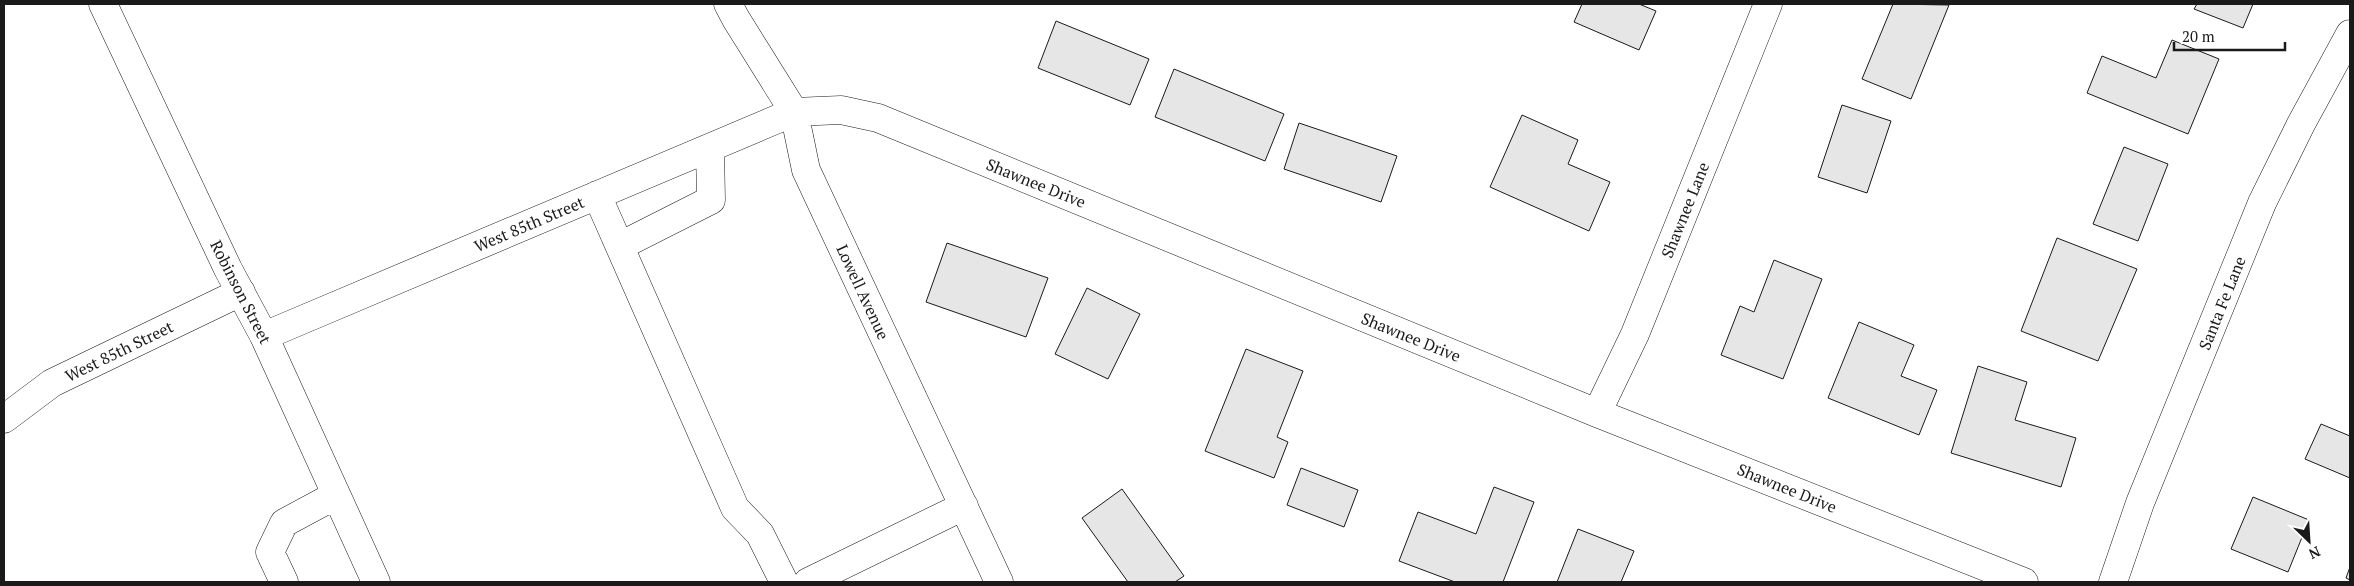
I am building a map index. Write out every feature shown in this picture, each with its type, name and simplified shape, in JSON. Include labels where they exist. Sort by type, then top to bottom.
[{"type":"street","name":"Robinson Street","points":[[103,4],[264,336],[376,582]]},
{"type":"street","name":"Lowell Avenue","points":[[728,4],[794,112],[806,170],[999,582]]},
{"type":"street","name":"Shawnee Lane","points":[[1597,413],[1635,334],[1768,4]]},
{"type":"street","name":"Santa Fe Lane","points":[[2113,582],[2140,503],[2262,203],[2301,124],[2350,34]]},
{"type":"street","name":"Shawnee Drive","points":[[794,112],[841,110],[878,118],[1597,413],[2024,582]]},
{"type":"street","name":"West 85th Street","points":[[264,336],[794,112]]},
{"type":"street","points":[[620,246],[711,200],[710,148]]},
{"type":"street","points":[[597,195],[735,508],[760,534],[784,582]]},
{"type":"street","name":"West 85th Street","points":[[4,419],[52,383],[241,292]]},
{"type":"street","points":[[284,582],[270,552],[284,523],[336,495]]},
{"type":"street","points":[[808,582],[964,506]]},
{"type":"building","points":[[1582,4],[1639,4],[1656,11],[1639,50],[1574,22]]},
{"type":"building","points":[[1893,4],[1949,5],[1911,99],[1862,79]]},
{"type":"building","points":[[2197,4],[2253,4],[2243,28],[2194,9]]},
{"type":"building","points":[[1056,21],[1149,59],[1130,105],[1038,68]]},
{"type":"building","points":[[2172,40],[2219,59],[2188,134],[2087,93],[2102,56],[2156,78]]},
{"type":"building","points":[[1174,69],[1284,114],[1265,161],[1155,117]]},
{"type":"building","points":[[1842,105],[1891,121],[1867,193],[1818,177]]},
{"type":"building","points":[[1522,115],[1578,140],[1568,164],[1610,182],[1589,231],[1490,187]]},
{"type":"building","points":[[1299,123],[1397,156],[1381,202],[1284,169]]},
{"type":"building","points":[[2124,147],[2168,164],[2138,241],[2093,224]]},
{"type":"building","points":[[2057,238],[2137,269],[2098,361],[2021,331]]},
{"type":"building","points":[[947,243],[1048,278],[1026,337],[926,302]]},
{"type":"building","points":[[1774,260],[1822,279],[1783,379],[1721,355],[1740,306],[1754,312]]},
{"type":"building","points":[[1087,288],[1140,314],[1108,379],[1055,354]]},
{"type":"building","points":[[1859,322],[1914,345],[1901,376],[1937,390],[1919,435],[1828,398]]},
{"type":"building","points":[[1246,349],[1303,371],[1277,437],[1288,442],[1274,478],[1205,451]]},
{"type":"building","points":[[1978,366],[2027,382],[2015,420],[2076,438],[2061,487],[1951,453]]},
{"type":"building","points":[[2321,424],[2350,436],[2350,478],[2305,459]]},
{"type":"building","points":[[1301,468],[1358,490],[1344,527],[1287,505]]},
{"type":"building","points":[[1494,487],[1534,502],[1503,582],[1455,582],[1399,561],[1418,512],[1476,534]]},
{"type":"building","points":[[1122,489],[1184,576],[1175,582],[1128,582],[1082,518]]},
{"type":"building","points":[[2253,497],[2309,520],[2288,572],[2231,549]]},
{"type":"building","points":[[1578,529],[1634,551],[1621,582],[1557,582]]},
{"type":"building","points":[[2350,567],[2350,580],[2346,578]]}]
